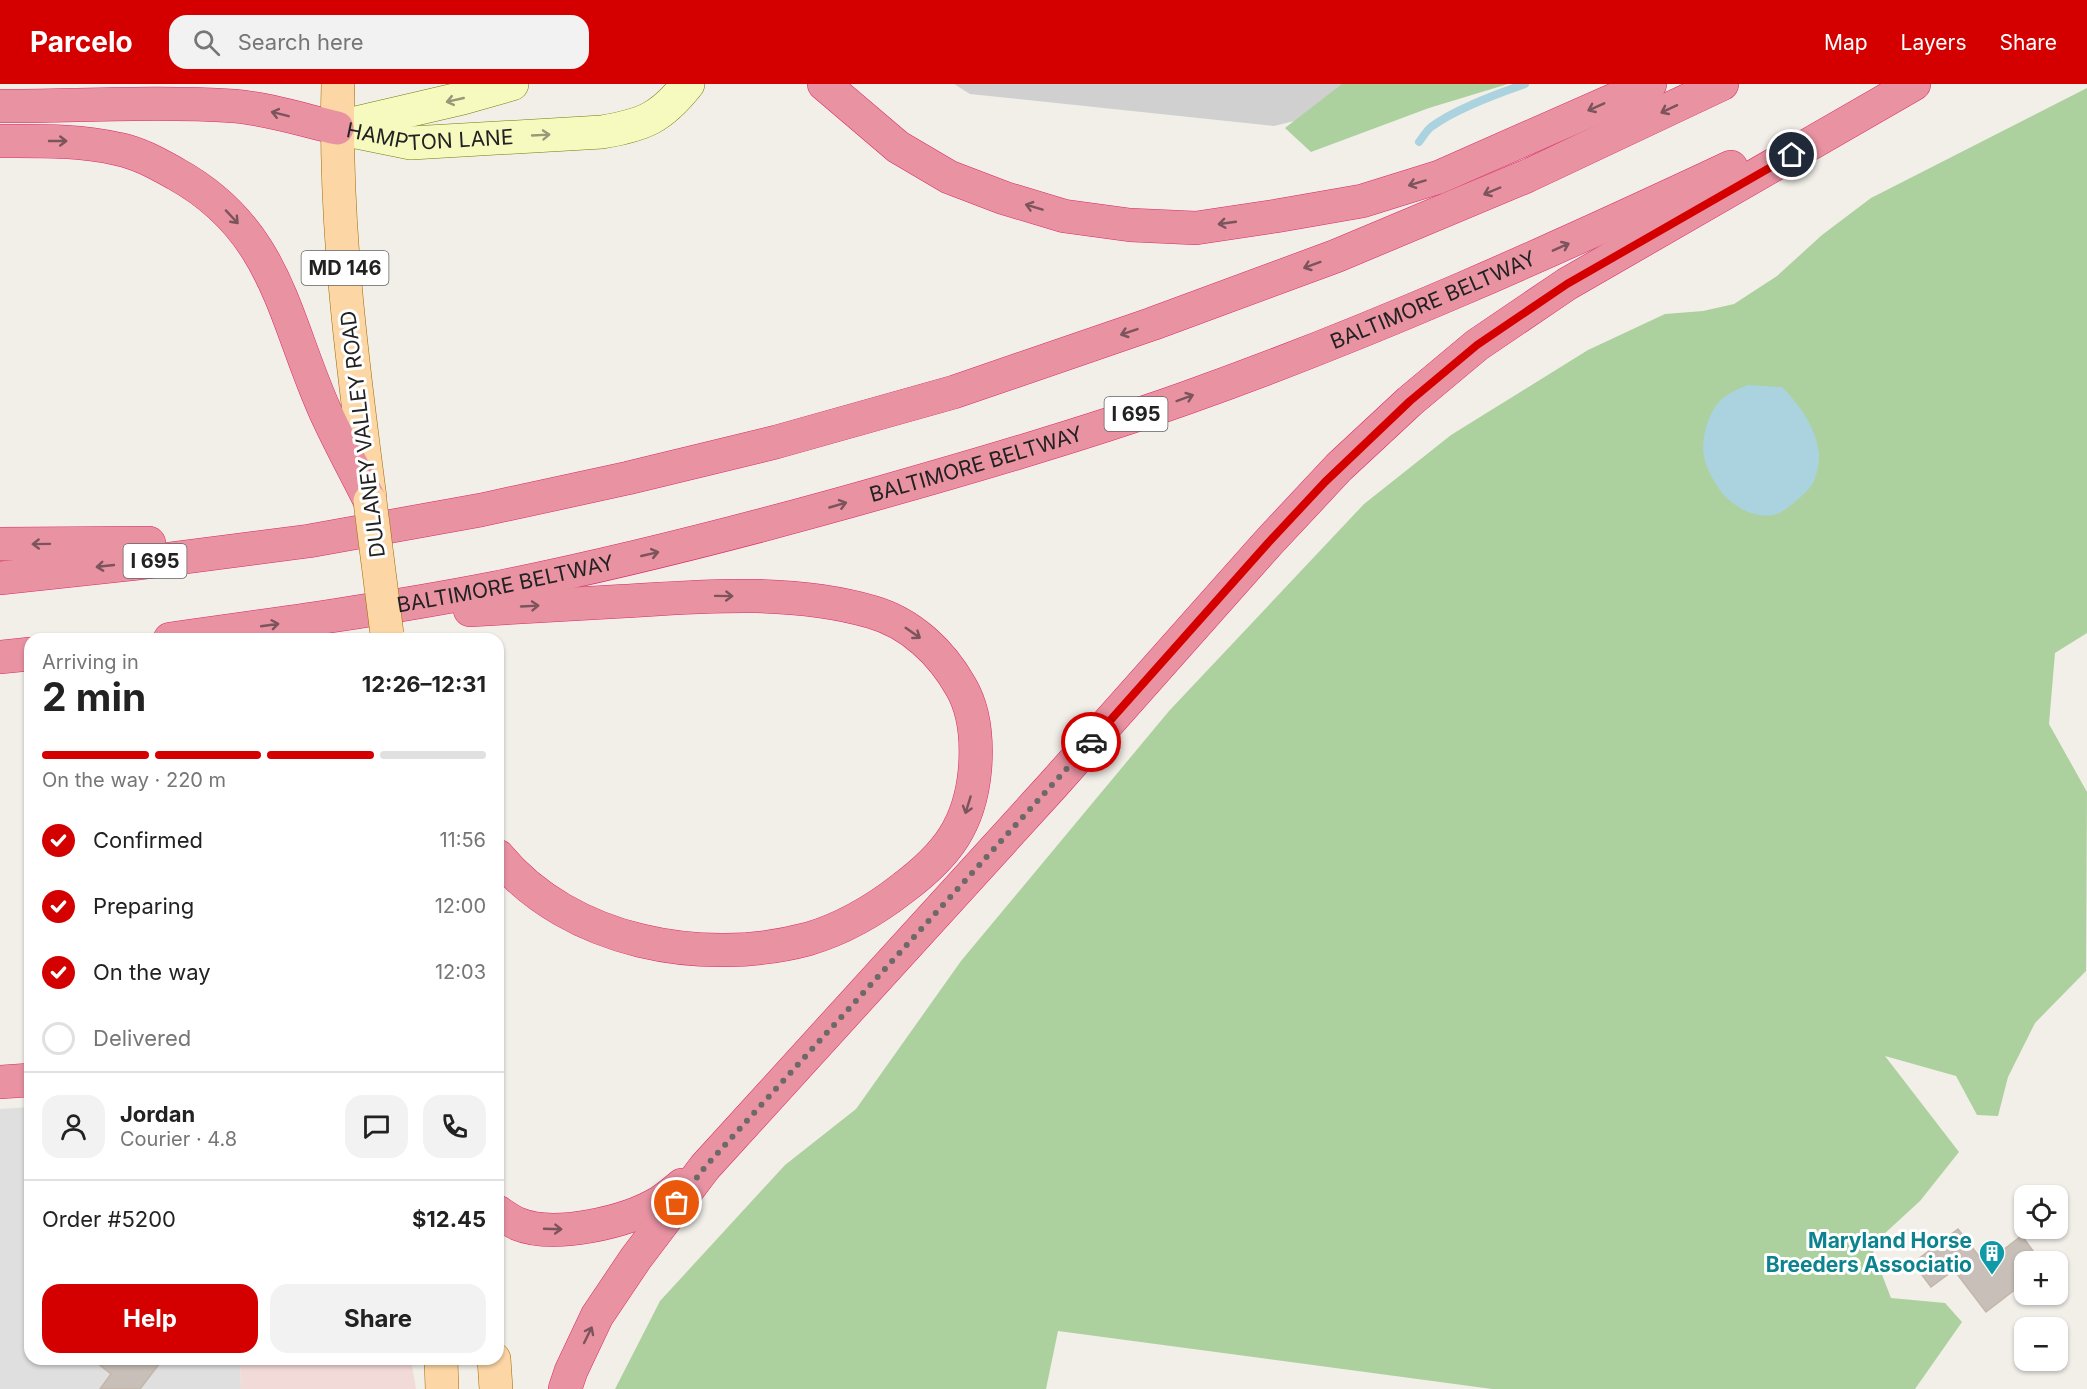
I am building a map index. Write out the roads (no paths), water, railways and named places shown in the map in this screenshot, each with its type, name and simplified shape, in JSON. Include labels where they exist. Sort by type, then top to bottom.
[{"type":"highway","points":[[156,105],[189,84]]},
{"type":"highway","points":[[824,84],[898,147],[949,177],[1004,198],[1064,216],[1130,225],[1196,228],[1362,201],[1439,177],[1650,84]]},
{"type":"highway","name":"I 695","points":[[0,578],[309,541],[481,510],[628,478],[776,442],[954,392],[1152,324],[1336,256],[1527,176],[1722,84]]},
{"type":"highway","name":"BALTIMORE BELTWAY","points":[[214,633],[324,618],[496,588],[651,553],[796,517],[973,467],[1185,399],[1368,328],[1564,246],[1906,84]]},
{"type":"highway","points":[[565,1389],[597,1316],[636,1258],[705,1167],[1339,467],[1410,401],[1477,345],[1567,284],[1914,84]]},
{"type":"highway","points":[[0,106],[235,106],[337,128]]},
{"type":"highway","points":[[0,141],[72,141],[120,149],[151,161],[217,200],[239,224],[261,255],[275,281],[325,411],[370,501]]},
{"type":"highway","points":[[0,544],[309,541]]},
{"type":"highway","points":[[324,618],[705,596],[784,598],[842,604],[876,612],[905,627],[932,646],[966,695],[974,726],[976,758],[973,790],[963,823],[950,844],[928,868],[878,907],[810,938],[765,948],[722,951],[632,939],[580,920],[544,898],[504,863]]},
{"type":"highway","points":[[0,657],[24,655]]},
{"type":"highway","points":[[0,1082],[24,1080]]},
{"type":"highway","points":[[504,1215],[519,1224],[550,1229],[585,1228],[622,1218],[660,1202],[705,1167]]},
{"type":"main road","name":"DULANEY VALLEY ROAD","points":[[338,84],[337,128],[342,238],[358,408],[387,633]]},
{"type":"main road","points":[[441,1365],[442,1389]]},
{"type":"main road","points":[[494,1365],[496,1389]]},
{"type":"street","name":"HAMPTON LANE","points":[[337,128],[512,84]]},
{"type":"street","name":"HAMPTON LANE","points":[[337,128],[411,143],[602,132],[629,128],[653,119],[673,104],[688,84]]},
{"type":"water","points":[[1748,385],[1782,387],[1795,401],[1811,426],[1819,454],[1812,485],[1786,509],[1768,516],[1750,513],[1727,498],[1716,484],[1704,456],[1704,437],[1713,410],[1730,393]]},
{"type":"waterway","points":[[1419,142],[1426,132],[1441,120],[1489,97],[1525,84]]},
{"type":"place","name":"Maryland Horse Breeders Associatio","points":[[1992,1276]]}]
